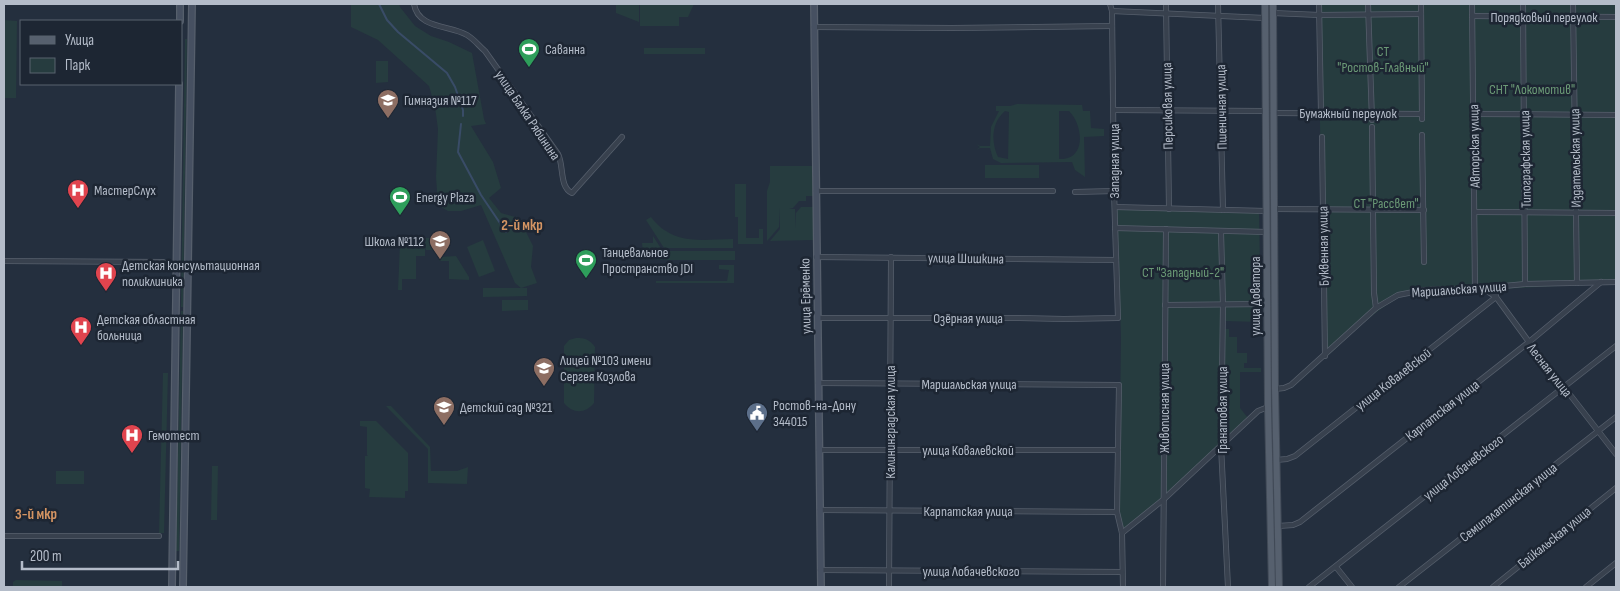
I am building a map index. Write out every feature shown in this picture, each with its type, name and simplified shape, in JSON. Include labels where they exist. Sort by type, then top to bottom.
[{"type":"main road","points":[[180,4],[180,20]]},
{"type":"main road","points":[[183,587],[192,4]]},
{"type":"main road","name":"улица Ерёменко","points":[[814,4],[820,587]]},
{"type":"main road","name":"улица Доватора","points":[[1265,4],[1264,111],[1272,587]]},
{"type":"main road","name":"улица Доватора","points":[[1273,4],[1275,389],[1279,587]]},
{"type":"main road","points":[[172,587],[180,85]]},
{"type":"street","name":"улица Балка Рябинина","points":[[414,4],[422,19],[465,33],[484,51],[558,154],[561,160],[566,190],[572,193],[622,137]]},
{"type":"street","name":"Западная улица","points":[[1110,4],[1112,11],[1114,191],[1118,318]]},
{"type":"street","name":"Персиковая улица","points":[[1166,4],[1169,209]]},
{"type":"street","name":"Пшеничная улица","points":[[1218,4],[1223,210]]},
{"type":"street","points":[[1319,4],[1321,113]]},
{"type":"street","points":[[1368,4],[1372,120]]},
{"type":"street","points":[[1273,13],[1320,15],[1421,14],[1421,4]]},
{"type":"street","name":"Авторская улица","points":[[1472,4],[1475,289]]},
{"type":"street","name":"Типографская улица","points":[[1523,4],[1525,284]]},
{"type":"street","name":"Издательская улица","points":[[1573,4],[1577,283]]},
{"type":"street","points":[[1112,11],[1265,18]]},
{"type":"street","name":"Бумажный переулок","points":[[1273,113],[1372,113],[1422,116],[1421,14]]},
{"type":"street","name":"Порядковый переулок","points":[[1472,16],[1616,17]]},
{"type":"street","points":[[814,26],[952,28],[1112,26]]},
{"type":"street","points":[[1114,110],[1264,111]]},
{"type":"street","points":[[1474,114],[1616,115]]},
{"type":"street","points":[[1372,127],[1374,293],[1376,308]]},
{"type":"street","points":[[1422,135],[1424,262]]},
{"type":"street","name":"Буквенная улица","points":[[1322,137],[1324,356]]},
{"type":"street","points":[[816,191],[1054,191]]},
{"type":"street","points":[[1075,192],[1114,191]]},
{"type":"street","points":[[1115,207],[1266,211]]},
{"type":"street","points":[[1274,209],[1424,210]]},
{"type":"street","points":[[1475,212],[1616,213]]},
{"type":"street","points":[[1115,228],[1267,232]]},
{"type":"street","name":"Живописная улица","points":[[1163,587],[1166,229]]},
{"type":"street","name":"Гранатовая улица","points":[[1221,232],[1223,304],[1221,446],[1228,587]]},
{"type":"street","name":"улица Шишкина","points":[[816,257],[1116,260]]},
{"type":"street","name":"Калининградская улица","points":[[889,587],[891,257]]},
{"type":"street","points":[[4,261],[163,262]]},
{"type":"street","name":"Карпатская улица","points":[[1278,526],[1293,525],[1300,522],[1529,342],[1601,282]]},
{"type":"street","name":"Маршальская улица","points":[[1275,389],[1291,385],[1376,308],[1390,299],[1405,293],[1424,290],[1475,289],[1525,284],[1616,282]]},
{"type":"street","points":[[1496,298],[1496,290],[1499,286]]},
{"type":"street","name":"Лесная улица","points":[[1483,288],[1496,298],[1616,454]]},
{"type":"street","name":"улица Ковалевской","points":[[1276,460],[1295,456],[1496,298]]},
{"type":"street","points":[[1165,305],[1267,304]]},
{"type":"street","name":"Озёрная улица","points":[[818,318],[1118,318]]},
{"type":"street","name":"улица Лобачевского","points":[[1309,587],[1616,346]]},
{"type":"street","name":"Маршальская улица","points":[[818,383],[1119,385],[1118,450]]},
{"type":"street","points":[[1122,533],[1164,500],[1258,411],[1268,407]]},
{"type":"street","name":"Семипалатинская улица","points":[[1399,587],[1616,417]]},
{"type":"street","name":"улица Ковалевской","points":[[819,450],[1118,450]]},
{"type":"street","points":[[1118,450],[1117,512],[1122,533],[1123,587]]},
{"type":"street","name":"Байкальская улица","points":[[1493,587],[1616,488]]},
{"type":"street","name":"Карпатская улица","points":[[820,510],[1117,512]]},
{"type":"street","points":[[4,536],[159,536]]},
{"type":"street","points":[[1586,587],[1616,563]]},
{"type":"street","points":[[1336,567],[1352,587]]},
{"type":"street","name":"улица Лобачевского","points":[[820,570],[1122,572]]},
{"type":"green space","points":[[351,4],[399,4],[415,26],[431,36],[472,53],[486,124],[471,126],[493,162],[501,188],[489,198],[501,213],[519,218],[533,246],[531,267],[537,283],[521,288],[515,283],[481,205],[461,211],[448,211],[438,205],[436,177],[438,129],[435,107],[429,86],[378,40],[351,27]]},
{"type":"green space","points":[[616,4],[639,4],[639,22],[616,13]]},
{"type":"green space","points":[[640,4],[694,4],[688,17],[679,17],[679,26],[640,26]]},
{"type":"green space","points":[[1318,4],[1616,4],[1616,283],[1408,294],[1375,314],[1324,359]]},
{"type":"green space","points":[[4,20],[17,21],[16,98],[4,98]]},
{"type":"green space","points":[[185,39],[187,39],[183,307],[181,307]]},
{"type":"green space","points":[[644,48],[705,48],[705,54],[644,54]]},
{"type":"green space","points":[[376,61],[388,61],[388,82],[376,83]]},
{"type":"green space","points":[[1017,104],[1082,105],[1083,111],[1090,111],[1091,128],[1104,129],[1104,136],[1084,137],[1085,177],[1075,170],[1072,162],[1001,163],[993,159],[990,148],[976,150],[980,147],[976,144],[990,146],[991,127],[999,111],[996,111],[996,106]],"holes":[[[1005,111],[1009,112],[1008,159],[998,157],[993,139],[997,121]],[[1059,111],[1069,111],[1074,117],[1080,133],[1078,149],[1074,154],[1068,158],[1059,159]]]},
{"type":"green space","points":[[985,165],[1039,165],[1039,178],[985,178]]},
{"type":"green space","points":[[770,166],[813,166],[813,196],[806,196],[806,201],[799,201],[793,208],[789,209],[795,209],[796,229],[796,213],[801,207],[813,207],[813,240],[770,241],[780,229],[779,208],[779,227],[767,241],[767,191],[770,182]]},
{"type":"green space","points":[[735,184],[746,184],[746,238],[759,238],[759,229],[763,229],[763,244],[738,244],[738,217],[735,217]]},
{"type":"green space","name":"СТ \"Западный-2\"","points":[[1117,206],[1259,210],[1261,322],[1224,321],[1224,329],[1229,329],[1229,337],[1237,337],[1237,353],[1247,353],[1247,363],[1244,363],[1244,368],[1261,368],[1261,372],[1240,372],[1240,408],[1248,418],[1170,496],[1124,531],[1119,510],[1121,337]]},
{"type":"green space","points":[[651,217],[662,228],[673,235],[698,240],[733,239],[733,248],[664,248],[646,220]]},
{"type":"green space","points":[[653,236],[662,250],[662,260],[645,259],[643,255],[642,243],[653,243]]},
{"type":"green space","points":[[418,238],[433,238],[432,250],[426,250],[425,247],[425,256],[416,256],[416,279],[402,279],[402,290],[398,290],[400,244],[417,245]]},
{"type":"green space","points":[[483,240],[495,271],[479,277],[467,247]]},
{"type":"green space","points":[[664,251],[735,251],[735,260],[664,260]]},
{"type":"green space","points":[[456,256],[469,280],[449,279],[449,261],[439,261],[439,257]]},
{"type":"green space","points":[[719,265],[734,265],[734,283],[656,283],[656,281],[727,281],[729,270],[719,269]]},
{"type":"green space","points":[[483,288],[527,288],[527,296],[483,297]]},
{"type":"green space","points":[[502,300],[528,300],[528,310],[502,311]]},
{"type":"green space","points":[[181,311],[183,311],[179,551],[176,551]]},
{"type":"green space","points":[[576,338],[587,339],[595,347],[594,403],[583,411],[575,411],[564,403],[564,346],[569,340]]},
{"type":"green space","points":[[163,373],[168,373],[164,533],[159,533]]},
{"type":"green space","points":[[386,406],[391,406],[430,447],[431,471],[457,471],[468,467],[467,484],[428,483],[428,449]]},
{"type":"green space","points":[[360,421],[376,421],[408,453],[408,491],[405,491],[405,498],[369,497],[370,489],[365,488],[365,456],[368,456],[367,427],[360,426]]},
{"type":"green space","points":[[212,466],[218,466],[217,520],[211,520]]},
{"type":"green space","points":[[56,471],[84,471],[84,484],[56,484]]},
{"type":"green space","points":[[16,580],[62,581],[62,587],[13,587],[13,582]]},
{"type":"waterway","points":[[379,4],[387,20],[398,32],[447,73],[455,87],[463,110],[463,116]]},
{"type":"waterway","points":[[461,124],[458,152],[481,195],[506,232]]},
{"type":"place","name":"Саванна","points":[[529,68]]},
{"type":"place","name":"Гимназия №117","points":[[388,119]]},
{"type":"place","name":"МастерСлух","points":[[78,209]]},
{"type":"place","name":"Energy Plaza","points":[[400,216]]},
{"type":"place","name":"Школа №112","points":[[440,260]]},
{"type":"place","name":"Танцевальное Пространство JDI","points":[[586,279]]},
{"type":"place","name":"Детская консультационная поликлиника","points":[[106,292]]},
{"type":"place","name":"Детская областная больница","points":[[81,346]]},
{"type":"place","name":"Лицей №103 имени Сергея Козлова","points":[[544,387]]},
{"type":"place","name":"Детский сад №321","points":[[444,426]]},
{"type":"place","name":"Ростов-на-Дону 344015","points":[[757,432]]},
{"type":"place","name":"Гемотест","points":[[132,454]]},
{"type":"district","name":"2-й мкр","points":[[522,225]]},
{"type":"district","name":"3-й мкр","points":[[36,514]]},
{"type":"park label","name":"СТ \"Ростов-Главный\"","points":[[1383,59]]},
{"type":"park label","name":"СНТ \"Локомотив\"","points":[[1532,89]]},
{"type":"park label","name":"СТ \"Рассвет\"","points":[[1386,203]]}]
